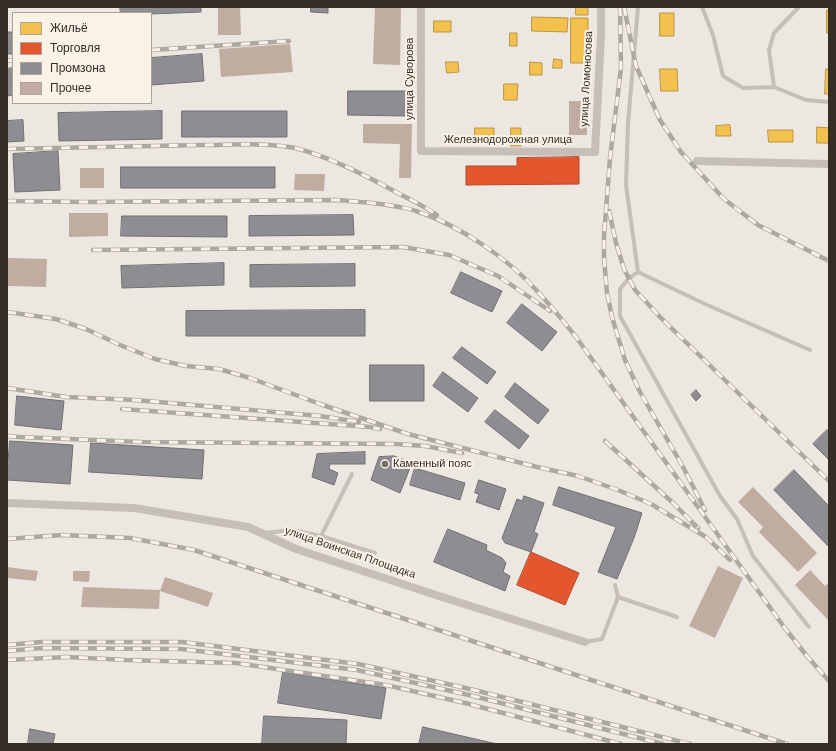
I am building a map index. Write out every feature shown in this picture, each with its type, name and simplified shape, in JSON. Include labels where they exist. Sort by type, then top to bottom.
[{"type":"street","name":"улица Суворова","points":[[421,7],[421,151]]},
{"type":"street","name":"улица Ломоносова","points":[[595,152],[601,7]]},
{"type":"street","name":"Железнодорожная улица","points":[[421,151],[595,152]]},
{"type":"street","points":[[698,161],[829,164]]},
{"type":"street","name":"улица Воинская Площадка","points":[[7,503],[134,508],[248,527],[296,549],[585,642]]},
{"type":"lane","points":[[638,7],[628,123],[626,185],[638,272]]},
{"type":"lane","points":[[702,7],[712,35],[723,76],[743,88],[774,87],[806,100],[829,102]]},
{"type":"lane","points":[[774,87],[769,50],[774,33],[799,7]]},
{"type":"lane","points":[[638,272],[705,304],[810,350]]},
{"type":"lane","points":[[638,272],[629,278],[620,289],[620,316],[720,496],[737,519],[753,556],[809,627]]},
{"type":"lane","points":[[321,536],[352,474]]},
{"type":"lane","points":[[263,533],[292,530],[321,536],[376,553]]},
{"type":"lane","points":[[585,642],[602,639],[618,597],[615,585]]},
{"type":"lane","points":[[618,597],[677,617]]},
{"type":"building: Жильё","points":[[576,7],[588,7],[588,15],[576,15]]},
{"type":"building: Жильё","points":[[827,10],[829,10],[829,33],[827,33]]},
{"type":"building: Жильё","points":[[660,13],[674,13],[674,36],[660,36]]},
{"type":"building: Жильё","points":[[532,17],[568,18],[567,32],[532,31]]},
{"type":"building: Жильё","points":[[571,18],[588,18],[588,63],[571,63]]},
{"type":"building: Жильё","points":[[434,21],[451,21],[451,32],[434,32]]},
{"type":"building: Жильё","points":[[510,33],[517,33],[517,46],[510,46]]},
{"type":"building: Жильё","points":[[554,59],[562,60],[562,68],[553,68]]},
{"type":"building: Жильё","points":[[446,62],[458,62],[459,72],[447,73]]},
{"type":"building: Жильё","points":[[530,62],[542,63],[542,75],[530,75]]},
{"type":"building: Жильё","points":[[660,69],[677,69],[678,91],[661,91]]},
{"type":"building: Жильё","points":[[826,69],[829,69],[829,94],[825,94]]},
{"type":"building: Жильё","points":[[504,84],[518,84],[517,100],[504,100]]},
{"type":"building: Жильё","points":[[730,125],[731,136],[716,136],[716,126]]},
{"type":"building: Жильё","points":[[817,127],[829,128],[829,143],[817,143]]},
{"type":"building: Жильё","points":[[475,128],[494,128],[494,141],[475,141]]},
{"type":"building: Жильё","points":[[511,128],[521,128],[521,146],[511,146]]},
{"type":"building: Жильё","points":[[768,130],[793,130],[793,142],[769,142]]},
{"type":"building: Торговля","points":[[579,157],[579,184],[466,185],[466,166],[517,166],[517,158]]},
{"type":"building: Торговля","points":[[531,552],[579,573],[565,605],[517,585]]},
{"type":"building: Промзона","points":[[120,7],[201,7],[201,12],[152,14],[152,12],[121,12]]},
{"type":"building: Промзона","points":[[311,7],[328,7],[328,13],[311,12]]},
{"type":"building: Промзона","points":[[7,32],[12,32],[12,54],[7,54]]},
{"type":"building: Промзона","points":[[202,54],[204,81],[152,85],[152,58]]},
{"type":"building: Промзона","points":[[12,68],[12,95],[7,96],[7,69]]},
{"type":"building: Промзона","points":[[348,91],[406,91],[405,116],[348,115]]},
{"type":"building: Промзона","points":[[162,111],[162,139],[59,141],[58,113]]},
{"type":"building: Промзона","points":[[182,111],[287,111],[287,137],[182,137]]},
{"type":"building: Промзона","points":[[23,120],[24,141],[7,142],[7,121]]},
{"type":"building: Промзона","points":[[58,151],[60,190],[15,192],[13,154]]},
{"type":"building: Промзона","points":[[121,167],[275,167],[275,188],[121,188]]},
{"type":"building: Промзона","points":[[353,215],[354,235],[249,236],[249,216]]},
{"type":"building: Промзона","points":[[122,216],[227,216],[227,237],[121,236]]},
{"type":"building: Промзона","points":[[224,263],[224,285],[122,288],[121,266]]},
{"type":"building: Промзона","points":[[355,264],[355,286],[250,287],[250,265]]},
{"type":"building: Промзона","points":[[461,272],[502,291],[492,312],[451,293]]},
{"type":"building: Промзона","points":[[522,304],[557,332],[542,351],[507,323]]},
{"type":"building: Промзона","points":[[365,310],[365,336],[186,336],[186,311]]},
{"type":"building: Промзона","points":[[462,347],[496,372],[487,384],[453,358]]},
{"type":"building: Промзона","points":[[370,365],[424,365],[424,401],[370,401]]},
{"type":"building: Промзона","points":[[443,372],[478,398],[468,412],[433,386]]},
{"type":"building: Промзона","points":[[515,383],[549,410],[538,424],[505,397]]},
{"type":"building: Промзона","points":[[696,390],[701,396],[696,401],[691,395]]},
{"type":"building: Промзона","points":[[17,396],[64,401],[61,430],[15,425]]},
{"type":"building: Промзона","points":[[495,410],[529,436],[519,449],[485,422]]},
{"type":"building: Промзона","points":[[827,430],[829,431],[829,460],[813,444]]},
{"type":"building: Промзона","points":[[10,441],[73,445],[70,484],[7,480]]},
{"type":"building: Промзона","points":[[91,443],[204,450],[202,479],[89,472]]},
{"type":"building: Промзона","points":[[365,452],[365,464],[330,464],[329,469],[338,473],[334,485],[312,477],[317,454]]},
{"type":"building: Промзона","points":[[394,456],[412,463],[400,493],[371,480],[379,457]]},
{"type":"building: Промзона","points":[[415,468],[465,483],[460,500],[410,485]]},
{"type":"building: Промзона","points":[[794,470],[828,505],[829,504],[829,547],[774,490]]},
{"type":"building: Промзона","points":[[479,480],[506,489],[499,510],[476,502],[479,494],[475,493]]},
{"type":"building: Промзона","points":[[559,487],[642,513],[634,538],[617,579],[598,572],[616,527],[553,505]]},
{"type":"building: Промзона","points":[[524,496],[544,503],[534,532],[538,534],[531,552],[505,543],[502,538],[517,499],[522,501]]},
{"type":"building: Промзона","points":[[448,529],[487,545],[486,550],[502,558],[506,563],[503,572],[510,576],[505,591],[434,562]]},
{"type":"building: Промзона","points":[[283,672],[386,688],[381,719],[278,703]]},
{"type":"building: Промзона","points":[[264,716],[347,720],[346,744],[262,744]]},
{"type":"building: Промзона","points":[[423,727],[497,744],[419,744]]},
{"type":"building: Промзона","points":[[30,729],[55,734],[53,744],[28,744]]},
{"type":"building: Прочее","points":[[218,7],[240,7],[241,35],[218,35]]},
{"type":"building: Прочее","points":[[375,7],[401,7],[400,65],[373,64]]},
{"type":"building: Прочее","points":[[290,44],[293,72],[221,77],[219,49]]},
{"type":"building: Прочее","points":[[569,101],[587,101],[587,135],[569,135]]},
{"type":"building: Прочее","points":[[363,124],[412,124],[411,178],[399,178],[400,144],[363,143]]},
{"type":"building: Прочее","points":[[80,168],[104,168],[104,188],[80,188]]},
{"type":"building: Прочее","points":[[295,174],[325,174],[324,191],[294,190]]},
{"type":"building: Прочее","points":[[69,213],[108,213],[108,236],[69,237]]},
{"type":"building: Прочее","points":[[7,258],[47,259],[46,287],[7,286]]},
{"type":"building: Прочее","points":[[753,487],[817,553],[798,572],[759,532],[763,527],[738,502]]},
{"type":"building: Прочее","points":[[718,566],[743,578],[715,638],[689,626]]},
{"type":"building: Прочее","points":[[7,567],[38,571],[36,581],[7,578]]},
{"type":"building: Прочее","points":[[810,570],[825,586],[829,582],[829,621],[795,585]]},
{"type":"building: Прочее","points":[[73,571],[90,571],[89,582],[73,581]]},
{"type":"building: Прочее","points":[[165,577],[213,593],[208,607],[160,591]]},
{"type":"building: Прочее","points":[[83,587],[160,590],[159,609],[81,607]]},
{"type":"railway","points":[[620,7],[621,68],[610,158],[604,236],[607,293],[612,317],[625,360],[640,392],[683,467],[705,510]]},
{"type":"railway","points":[[624,7],[636,66],[660,120],[681,152],[724,199],[758,225],[829,261]]},
{"type":"railway","points":[[152,50],[289,41]]},
{"type":"railway","points":[[7,61],[12,60]]},
{"type":"railway","points":[[7,149],[236,144],[284,146],[307,151],[345,166],[437,215]]},
{"type":"railway","points":[[7,201],[85,202],[338,200],[384,204],[412,210],[432,217],[466,234],[498,256],[527,280],[576,337],[784,627],[829,681]]},
{"type":"railway","points":[[609,211],[616,243],[624,269],[635,290],[662,319],[829,481]]},
{"type":"railway","points":[[93,250],[403,247],[449,255],[498,276],[550,311]]},
{"type":"railway","points":[[7,312],[56,319],[86,329],[155,359],[186,366],[219,369],[250,378],[408,434],[578,476],[618,490],[651,504],[706,537],[730,560]]},
{"type":"railway","points":[[7,388],[66,397],[135,400],[320,416],[359,422]]},
{"type":"railway","points":[[122,409],[370,427],[380,429]]},
{"type":"railway","points":[[7,436],[142,442],[396,444],[425,446],[462,453]]},
{"type":"railway","points":[[605,441],[698,528]]},
{"type":"railway","points":[[7,539],[62,535],[130,538],[194,550],[787,744]]},
{"type":"railway","points":[[7,645],[41,642],[182,642],[358,664],[470,689],[690,744]]},
{"type":"railway","points":[[7,651],[41,648],[181,649],[357,670],[469,695],[663,744]]},
{"type":"railway","points":[[7,660],[67,657],[236,663],[386,685],[465,703],[621,744]]},
{"type":"place","name":"Каменный пояс","points":[[385,464]]}]
